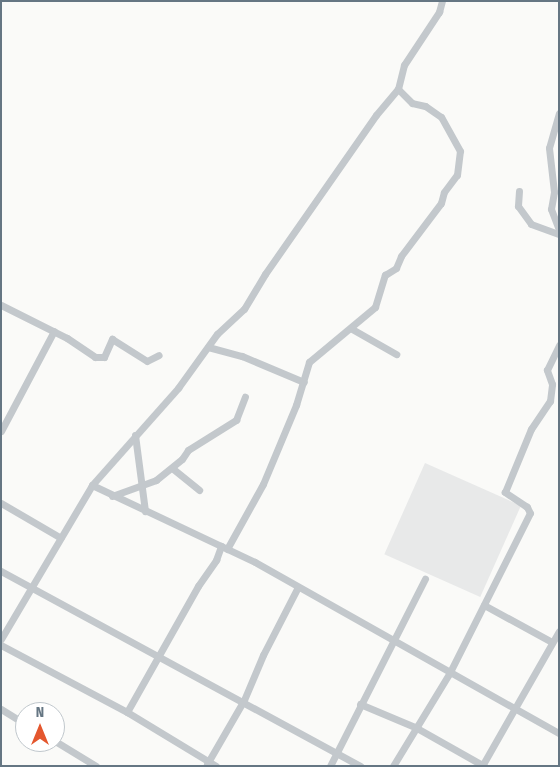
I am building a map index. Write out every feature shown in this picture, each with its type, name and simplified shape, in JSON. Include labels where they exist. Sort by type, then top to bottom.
[{"type":"street","points":[[1,639],[92,485],[134,435],[178,388],[208,347],[244,309],[264,274],[376,115],[398,88],[404,65],[439,12],[442,1]]},
{"type":"street","points":[[126,712],[263,484],[304,382],[310,360],[352,328],[374,307],[382,279],[396,268],[401,256],[441,203],[458,167],[458,143],[440,117],[425,106],[412,103],[398,88]]},
{"type":"street","points":[[559,113],[549,148],[554,192],[551,209],[559,230]]},
{"type":"street","points":[[519,191],[518,206],[532,224],[559,234]]},
{"type":"street","points":[[1,305],[54,331],[100,358],[104,357],[112,339],[147,360],[159,355]]},
{"type":"street","points":[[352,328],[396,354]]},
{"type":"street","points":[[1,431],[54,331]]},
{"type":"street","points":[[393,766],[449,674],[530,513],[527,507],[505,492],[531,429],[550,401],[552,384],[548,370],[559,345]]},
{"type":"street","points":[[208,347],[242,356],[304,382]]},
{"type":"street","points":[[112,496],[156,480],[172,468],[188,450],[236,420],[245,397]]},
{"type":"street","points":[[134,435],[145,511]]},
{"type":"street","points":[[172,468],[199,490]]},
{"type":"street","points":[[92,485],[224,547],[393,640],[449,674],[559,733]]},
{"type":"street","points":[[1,503],[61,538]]},
{"type":"street","points":[[1,571],[158,658],[244,700],[360,766]]},
{"type":"street","points":[[330,766],[425,579]]},
{"type":"street","points":[[207,764],[244,700],[263,655],[298,587]]},
{"type":"street","points":[[484,606],[552,642]]},
{"type":"street","points":[[360,704],[415,727],[482,765],[559,630]]},
{"type":"street","points":[[1,646],[126,712],[207,764],[216,766]]},
{"type":"street","points":[[1,710],[15,718]]},
{"type":"street","points":[[65,747],[96,766]]},
{"type":"shaded area","points":[[425,463],[521,506],[480,597],[384,554]]}]
